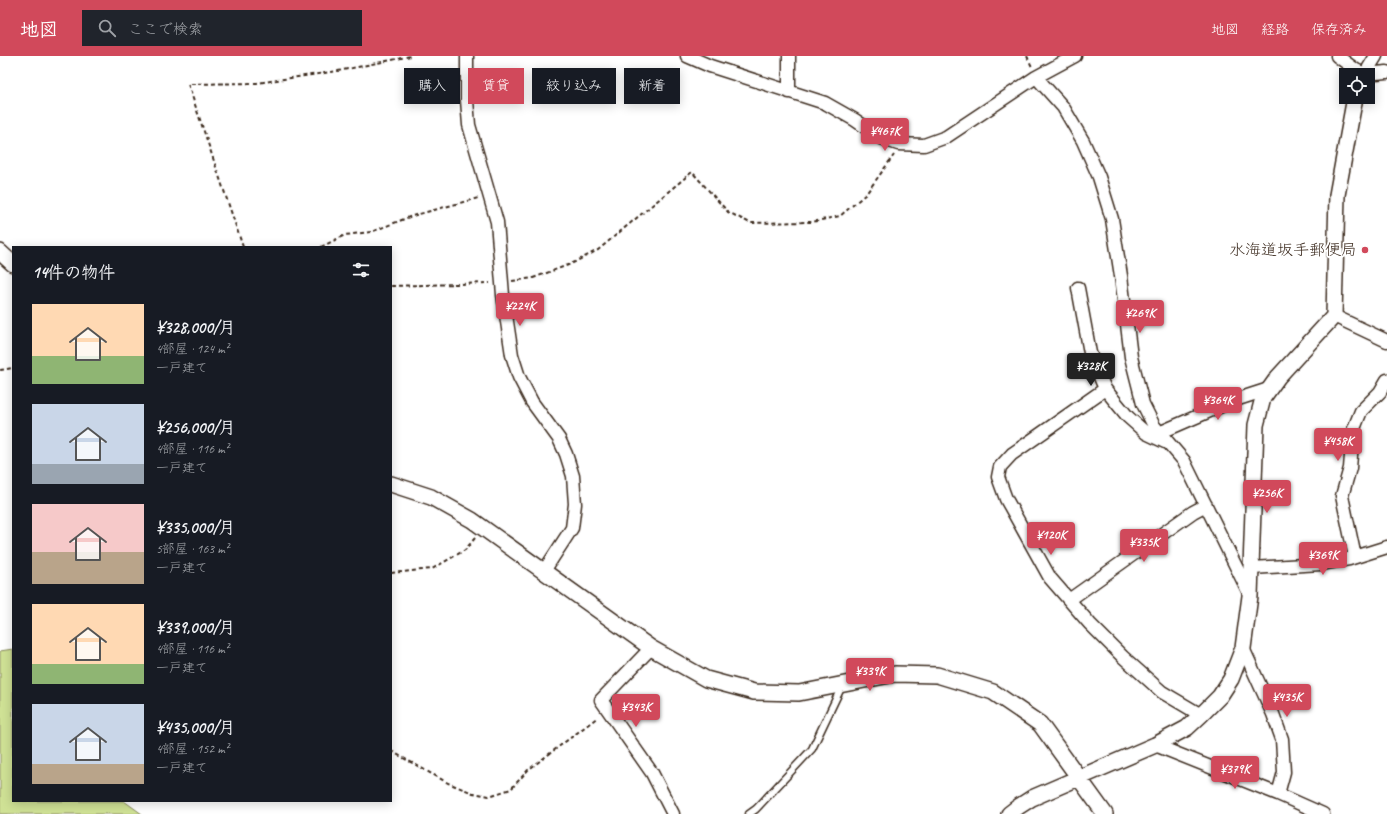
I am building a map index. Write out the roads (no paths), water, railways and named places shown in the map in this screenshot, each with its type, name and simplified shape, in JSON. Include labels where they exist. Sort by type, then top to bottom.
[{"type":"street","points":[[467,56],[467,100],[469,125],[497,222],[502,282],[512,354],[519,377],[532,402],[559,439],[566,454],[573,476],[575,504],[572,528],[544,571]]},
{"type":"street","points":[[687,56],[710,66],[825,104],[855,120],[881,138],[898,144],[924,145],[946,137],[1036,77],[1075,56]]},
{"type":"street","points":[[789,56],[789,92]]},
{"type":"street","points":[[1337,56],[1353,68]]},
{"type":"street","points":[[1369,68],[1376,56]]},
{"type":"street","points":[[1375,73],[1387,72]]},
{"type":"street","points":[[1036,77],[1063,107],[1083,140],[1099,177],[1112,219],[1131,357],[1143,404],[1154,426],[1184,461],[1250,596]]},
{"type":"street","points":[[1009,814],[1032,798],[1080,778],[1187,728],[1220,696],[1231,679],[1243,648],[1250,596],[1256,425],[1263,398],[1278,376],[1334,316],[1337,195],[1355,104]]},
{"type":"street","points":[[0,252],[12,263]]},
{"type":"street","points":[[1078,288],[1090,353],[1105,389],[1128,417],[1146,433],[1168,443]]},
{"type":"street","points":[[1334,316],[1387,341]]},
{"type":"street","points":[[1355,557],[1342,496],[1350,468],[1353,431],[1361,411],[1380,392],[1387,380]]},
{"type":"street","points":[[1105,389],[1012,454],[1000,467],[998,477],[1006,499],[1050,578],[1090,624],[1122,657],[1162,692],[1201,715]]},
{"type":"street","points":[[1159,432],[1235,400],[1269,389]]},
{"type":"street","points":[[392,484],[431,497],[472,520],[651,648],[706,679],[754,692],[799,693],[843,683],[896,674],[937,675],[993,692],[1040,724],[1106,814]]},
{"type":"street","points":[[1069,600],[1193,512],[1206,505]]},
{"type":"street","points":[[1252,568],[1321,564],[1355,557],[1387,547]]},
{"type":"street","points":[[651,648],[601,700],[652,772],[673,814]]},
{"type":"street","points":[[1243,648],[1273,714],[1282,739],[1284,772],[1278,794]]},
{"type":"street","points":[[1155,744],[1323,814]]},
{"type":"lane","points":[[749,814],[756,809],[812,749],[843,683]]},
{"type":"place","name":"水海道坂手郵便局","points":[[1365,250]]}]
